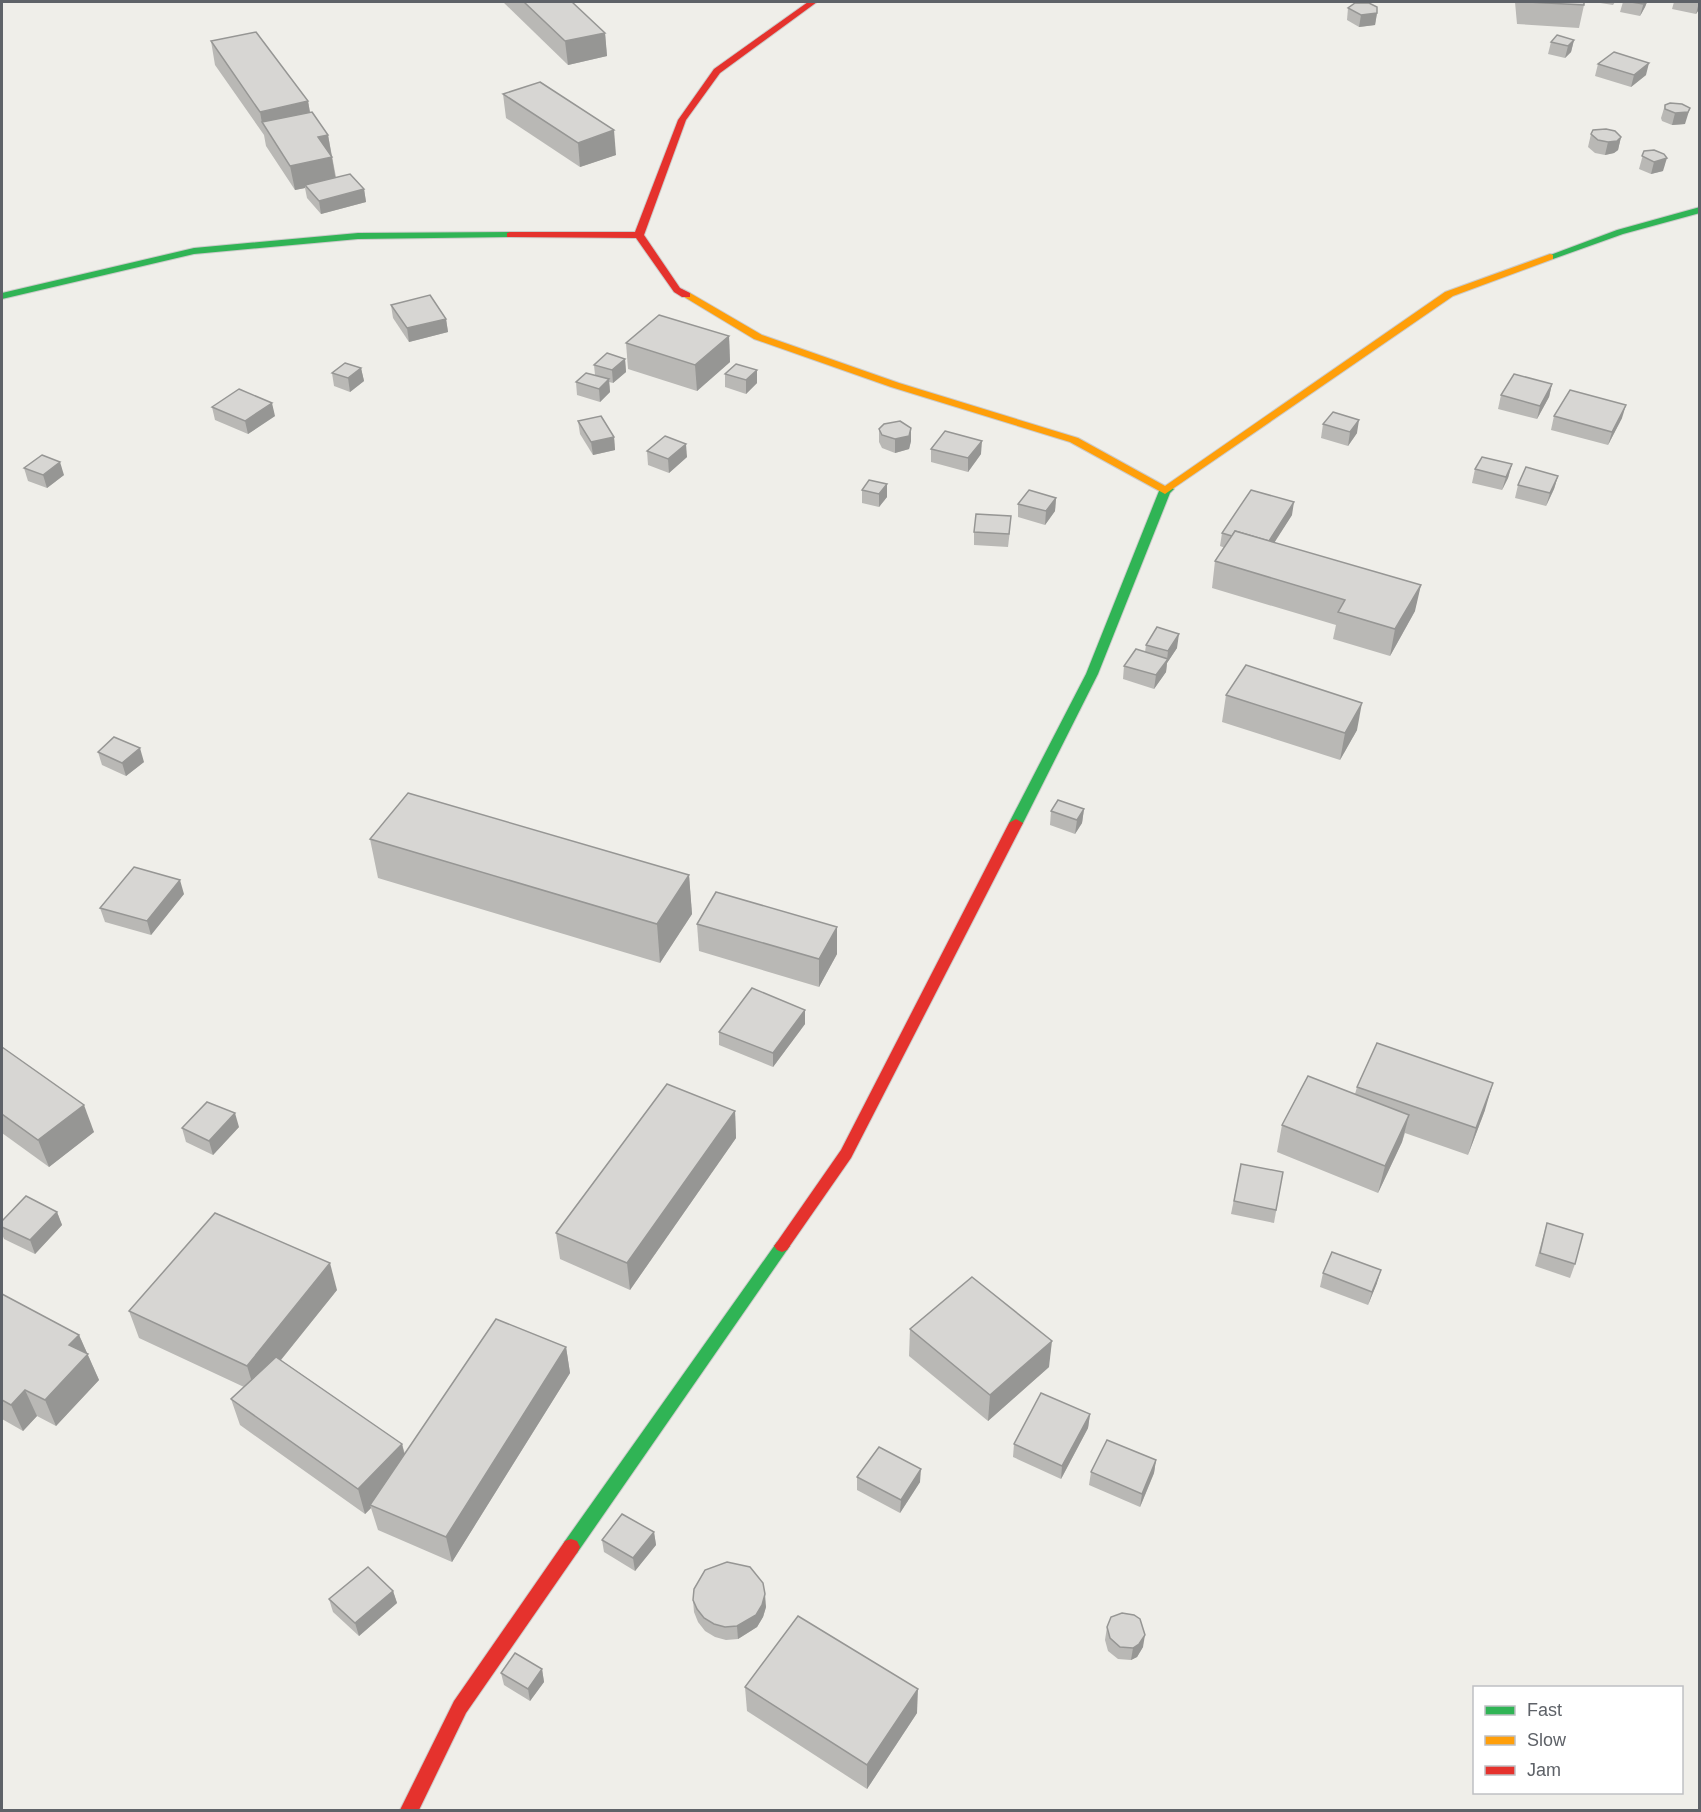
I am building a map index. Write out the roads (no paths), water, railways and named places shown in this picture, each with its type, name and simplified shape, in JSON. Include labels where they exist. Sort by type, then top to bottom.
[{"type":"street","points":[[639,235],[682,120],[717,71],[813,2]]},
{"type":"street","points":[[409,1810],[460,1707],[846,1154],[1092,674],[1165,491],[1449,294],[1620,232],[1700,210]]},
{"type":"street","points":[[2,296],[194,251],[358,236],[639,235]]},
{"type":"street","points":[[639,235],[677,290],[758,336],[894,386],[1074,440],[1165,491]]}]
